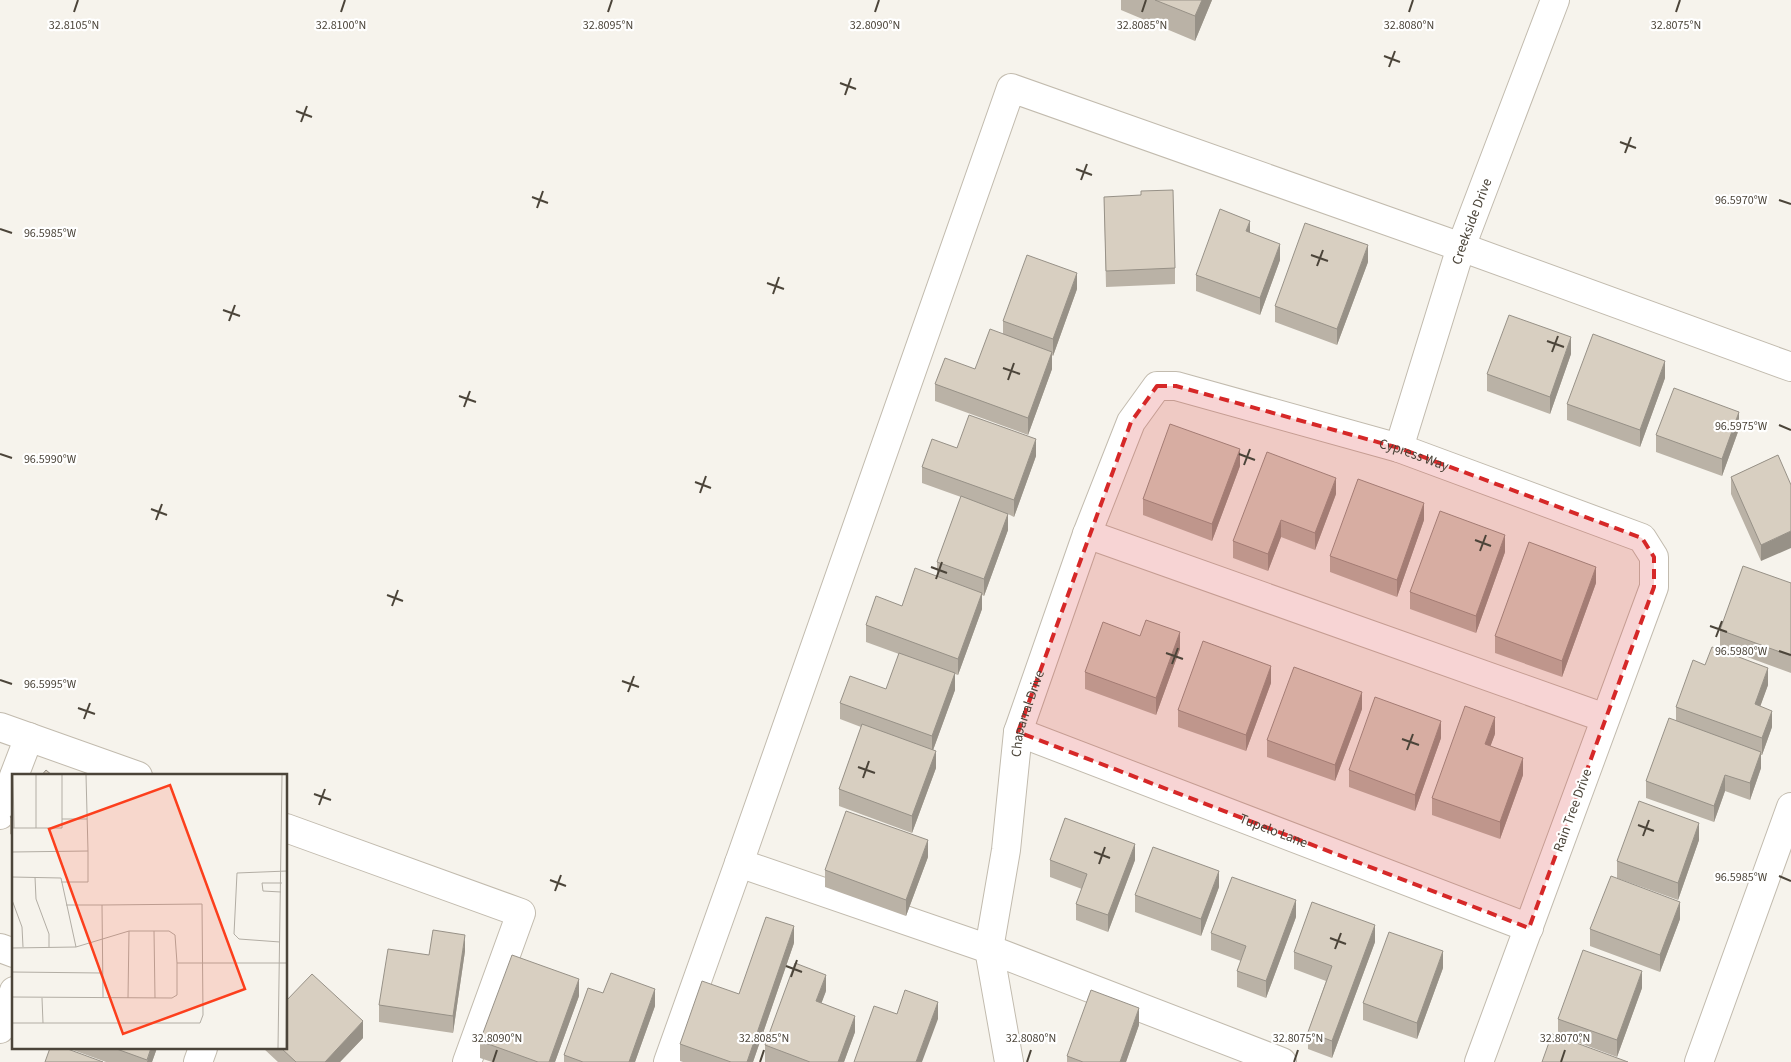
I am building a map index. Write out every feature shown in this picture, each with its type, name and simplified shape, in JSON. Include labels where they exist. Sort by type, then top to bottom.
[{"type":"street","name":"Creekside Drive","points":[[1399,448],[1461,247],[1555,0]]},
{"type":"street","points":[[668,1062],[1011,88],[1461,247],[1791,367]]},
{"type":"street","name":"Cypress Way","points":[[1157,386],[1176,386],[1399,448],[1642,538],[1654,557]]},
{"type":"street","name":"Chaparral Drive","points":[[1009,1062],[989,949],[1006,850],[1018,732],[1087,534],[1131,422],[1157,386]]},
{"type":"street","points":[[1087,534],[1605,718]]},
{"type":"street","name":"Rain Tree Drive","points":[[1479,1062],[1654,587],[1654,557]]},
{"type":"street","points":[[0,727],[132,774]]},
{"type":"street","name":"Tupelo Lane","points":[[1018,732],[1529,928]]},
{"type":"street","points":[[15,774],[29,737]]},
{"type":"street","points":[[0,814],[12,781]]},
{"type":"street","points":[[1699,1062],[1791,807]]},
{"type":"street","points":[[288,829],[521,914],[467,1062]]},
{"type":"street","points":[[739,862],[874,911],[989,949],[1269,1060]]},
{"type":"street","points":[[0,1029],[12,996]]},
{"type":"street","points":[[198,1062],[202,1050]]},
{"type":"highlighted area","points":[[1157,386],[1176,386],[1399,448],[1642,538],[1654,557],[1654,587],[1529,928],[1018,732],[1131,422]]},
{"type":"building","points":[[1155,0],[1202,0],[1195,16]]},
{"type":"building","points":[[1173,190],[1175,268],[1106,271],[1104,197],[1141,195],[1141,191]]},
{"type":"building","points":[[1220,209],[1250,221],[1246,231],[1280,244],[1260,298],[1196,275]]},
{"type":"building","points":[[1305,223],[1368,245],[1337,329],[1275,306]]},
{"type":"building","points":[[1027,255],[1077,273],[1053,339],[1003,321]]},
{"type":"building","points":[[1509,315],[1571,337],[1550,397],[1487,374]]},
{"type":"building","points":[[990,329],[1052,352],[1028,418],[935,384],[945,358],[975,369]]},
{"type":"building","points":[[1593,334],[1665,361],[1640,430],[1567,404]]},
{"type":"building","points":[[1674,388],[1739,412],[1722,459],[1656,435]]},
{"type":"building","points":[[969,415],[1036,439],[1014,500],[922,467],[932,439],[957,448]]},
{"type":"building","points":[[1170,424],[1240,449],[1212,524],[1143,499]]},
{"type":"building","points":[[1267,452],[1336,478],[1315,533],[1281,520],[1268,554],[1233,541]]},
{"type":"building","points":[[1778,455],[1791,485],[1791,531],[1761,545],[1731,477]]},
{"type":"building","points":[[1358,479],[1424,503],[1397,580],[1330,556]]},
{"type":"building","points":[[961,496],[1008,514],[984,579],[937,562]]},
{"type":"building","points":[[1440,511],[1505,535],[1476,616],[1410,592]]},
{"type":"building","points":[[1529,542],[1596,567],[1562,661],[1495,636]]},
{"type":"building","points":[[1743,566],[1791,583],[1791,656],[1720,630]]},
{"type":"building","points":[[915,568],[982,593],[958,659],[866,625],[876,596],[902,606]]},
{"type":"building","points":[[1146,620],[1180,632],[1156,698],[1085,672],[1103,622],[1140,636]]},
{"type":"building","points":[[1203,641],[1271,666],[1246,735],[1178,710]]},
{"type":"building","points":[[1712,647],[1768,668],[1755,704],[1772,711],[1762,738],[1676,707],[1693,660],[1705,665]]},
{"type":"building","points":[[899,653],[955,673],[932,736],[840,703],[850,676],[886,689]]},
{"type":"building","points":[[1294,667],[1362,692],[1335,765],[1267,740]]},
{"type":"building","points":[[1375,697],[1441,721],[1415,795],[1349,770]]},
{"type":"building","points":[[1465,706],[1495,717],[1485,744],[1523,758],[1500,822],[1432,798]]},
{"type":"building","points":[[1669,718],[1761,752],[1750,783],[1725,775],[1714,806],[1646,781]]},
{"type":"building","points":[[862,724],[936,751],[912,816],[839,789]]},
{"type":"building","points":[[46,770],[51,774],[43,774]]},
{"type":"building","points":[[1639,801],[1699,823],[1678,883],[1617,861]]},
{"type":"building","points":[[846,811],[928,840],[906,900],[825,870]]},
{"type":"building","points":[[1065,818],[1135,844],[1108,915],[1076,904],[1087,874],[1050,860]]},
{"type":"building","points":[[1153,847],[1219,871],[1201,919],[1135,895]]},
{"type":"building","points":[[1611,876],[1680,902],[1660,955],[1590,929]]},
{"type":"building","points":[[1232,877],[1296,900],[1266,981],[1237,971],[1246,946],[1211,933]]},
{"type":"building","points":[[1312,902],[1375,925],[1332,1041],[1308,1032],[1332,966],[1294,952]]},
{"type":"building","points":[[766,917],[794,926],[747,1062],[731,1062],[680,1044],[702,981],[739,994]]},
{"type":"building","points":[[433,930],[465,935],[453,1016],[379,1005],[388,949],[429,955]]},
{"type":"building","points":[[1389,932],[1443,951],[1417,1023],[1363,1003]]},
{"type":"building","points":[[1583,950],[1642,971],[1617,1040],[1558,1019]]},
{"type":"building","points":[[512,955],[579,979],[549,1062],[538,1062],[480,1041]]},
{"type":"building","points":[[795,963],[826,975],[816,1001],[855,1016],[838,1062],[810,1062],[765,1045]]},
{"type":"building","points":[[611,973],[655,989],[629,1062],[583,1062],[564,1055],[588,988],[603,993]]},
{"type":"building","points":[[312,974],[363,1021],[325,1062],[296,1062],[283,1050],[288,1050],[288,999]]},
{"type":"building","points":[[905,990],[938,1002],[916,1062],[854,1062],[874,1006],[897,1014]]},
{"type":"building","points":[[1091,990],[1139,1008],[1120,1062],[1083,1062],[1067,1056]]},
{"type":"building","points":[[1552,1034],[1628,1062],[1542,1062]]},
{"type":"building","points":[[49,1050],[70,1050],[103,1062],[45,1062]]},
{"type":"building","points":[[120,1050],[150,1050],[147,1060]]}]
